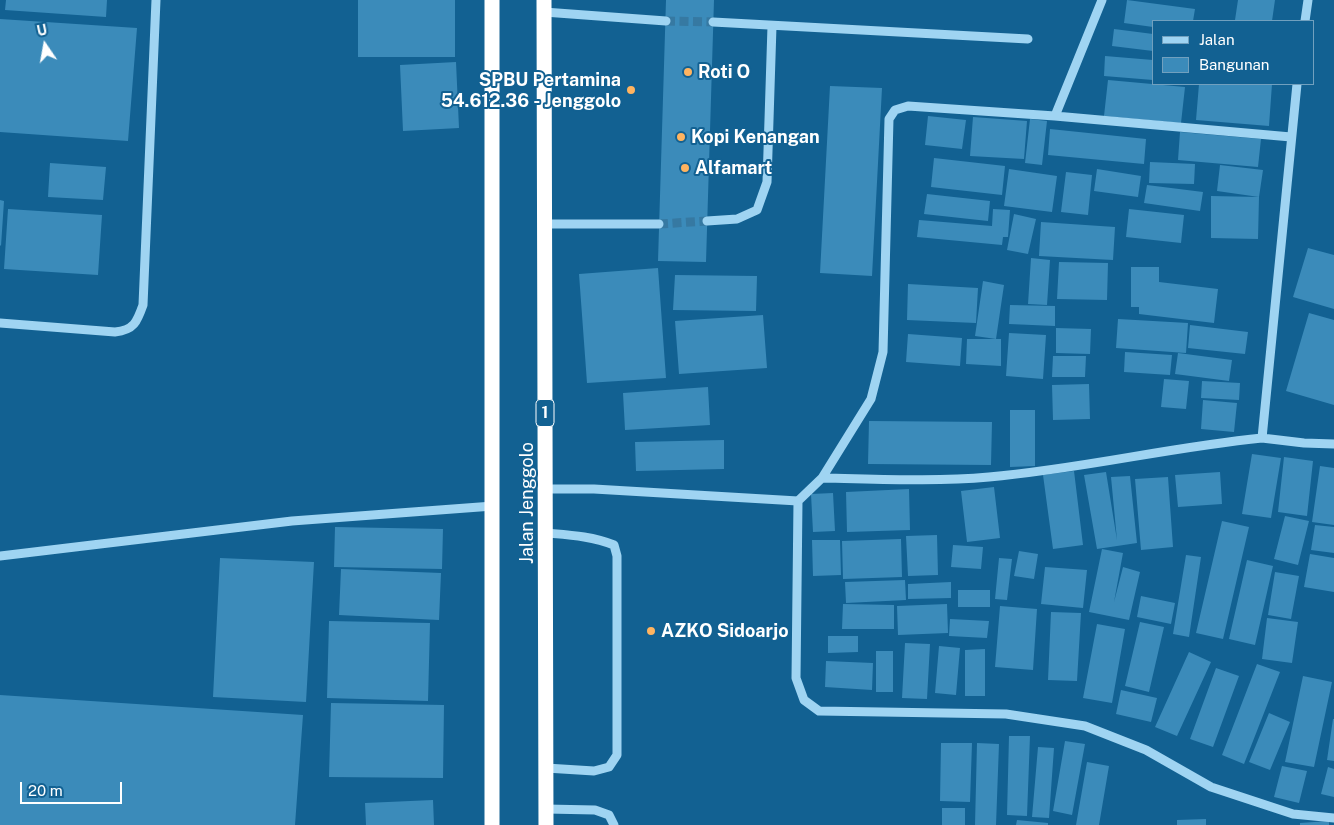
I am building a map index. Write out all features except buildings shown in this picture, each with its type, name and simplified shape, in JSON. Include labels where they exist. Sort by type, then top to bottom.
[{"type":"highway","name":"Jalan Jenggolo","points":[[492,0],[492,825]]},
{"type":"highway","name":"Jalan Jenggolo","points":[[544,6],[546,825]]},
{"type":"street","points":[[0,323],[115,332],[127,331],[136,325],[143,305],[156,0]]},
{"type":"street","points":[[1055,116],[1102,0]]},
{"type":"street","points":[[1306,20],[1308,0]]},
{"type":"street","points":[[544,6],[666,21]]},
{"type":"street","points":[[713,22],[1028,39]]},
{"type":"street","points":[[707,221],[737,218],[757,210],[763,197],[767,182],[772,26]]},
{"type":"street","points":[[1262,438],[1297,85]]},
{"type":"street","points":[[1291,137],[1055,116],[908,106],[895,110],[889,119],[883,352],[871,399],[822,478],[798,501],[796,678],[804,700],[819,711],[1006,714],[1085,726],[1146,750],[1211,787],[1293,814],[1334,818]]},
{"type":"street","points":[[544,224],[659,224]]},
{"type":"street","points":[[822,478],[888,480],[988,477],[1202,444],[1262,438],[1334,444]]},
{"type":"street","points":[[545,489],[594,489],[798,501]]},
{"type":"street","points":[[0,556],[292,521],[493,506]]},
{"type":"street","points":[[546,533],[582,536],[602,540],[614,546],[617,556],[617,755],[609,767],[594,771],[582,772],[546,768]]},
{"type":"street","points":[[546,808],[595,810],[609,816],[614,825]]},
{"type":"tunnel","points":[[666,21],[713,22]]},
{"type":"tunnel","points":[[659,224],[707,221]]},
{"type":"place","name":"Roti O","points":[[688,72]]},
{"type":"place","name":"SPBU Pertamina 54.612.36 - Jenggolo","points":[[631,90]]},
{"type":"place","name":"Kopi Kenangan","points":[[681,137]]},
{"type":"place","name":"Alfamart","points":[[685,168]]},
{"type":"place","name":"AZKO Sidoarjo","points":[[651,631]]}]
